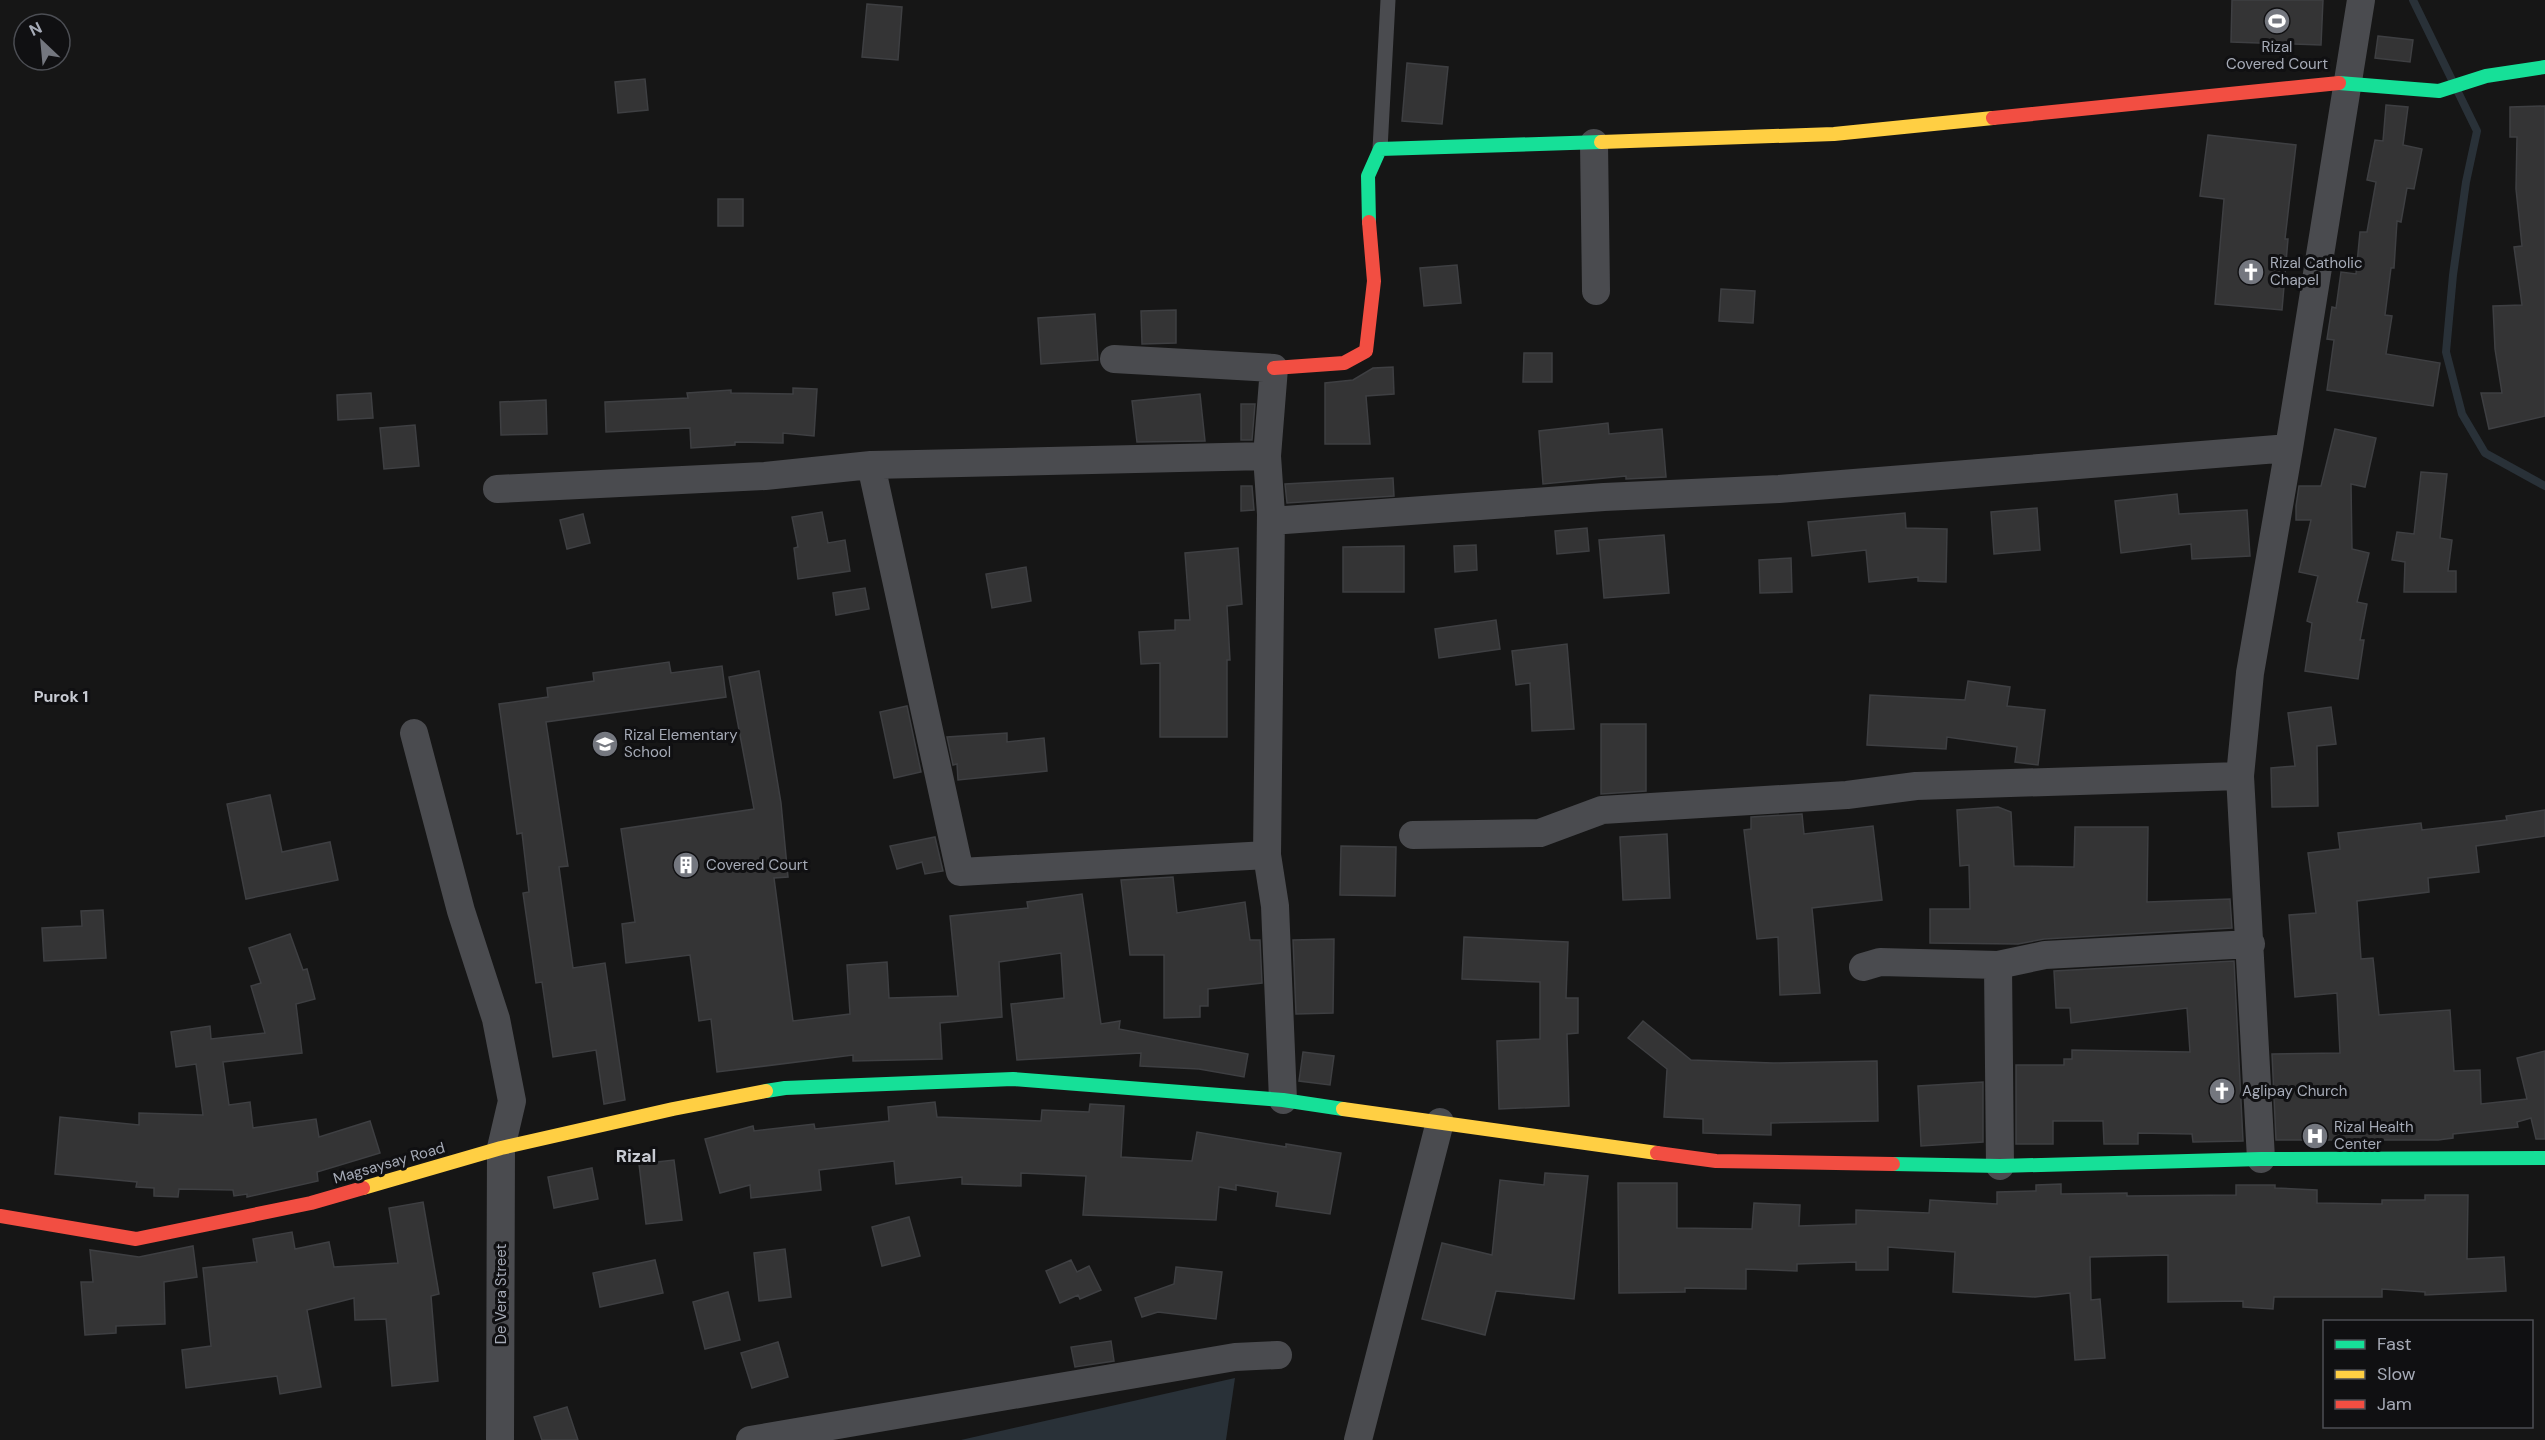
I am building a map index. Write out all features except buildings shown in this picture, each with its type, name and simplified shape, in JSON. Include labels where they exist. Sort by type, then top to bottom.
[{"type":"street","points":[[2261,1159],[2240,776],[2250,673],[2289,448],[2361,0]]},
{"type":"street","points":[[1114,359],[1274,368],[1344,363],[1366,351],[1374,280],[1370,245],[1368,176],[1380,149],[1834,134],[2349,82],[2439,92],[2486,76],[2545,66]]},
{"type":"street","points":[[1594,143],[1596,291]]},
{"type":"street","points":[[1274,368],[1267,456],[1271,521],[1267,855],[1275,906],[1283,1100]]},
{"type":"street","points":[[1271,521],[1592,498],[1779,489],[2289,448]]},
{"type":"street","points":[[497,489],[765,476],[871,465],[1267,456]]},
{"type":"street","points":[[871,465],[960,872],[1267,855]]},
{"type":"street","name":"De Vera Street","points":[[414,733],[461,911],[496,1019],[512,1101],[501,1148],[500,1440]]},
{"type":"street","points":[[1413,835],[1540,832],[1602,810],[1847,795],[1916,786],[2240,776]]},
{"type":"street","points":[[1863,967],[1880,962],[1998,965],[2045,955],[2251,944]]},
{"type":"street","points":[[1998,965],[2000,1166]]},
{"type":"street","name":"Magsaysay Road","points":[[0,1216],[136,1239],[311,1203],[501,1148],[673,1109],[785,1088],[1012,1079],[1283,1100],[1716,1161],[2000,1166],[2261,1159],[2545,1158]]},
{"type":"street","points":[[1358,1440],[1440,1122]]},
{"type":"street","points":[[750,1440],[1224,1359],[1278,1355]]},
{"type":"lane","points":[[1380,149],[1388,0]]},
{"type":"shaded area","points":[[1235,1378],[1226,1440],[961,1440]]},
{"type":"waterway","points":[[2413,0],[2452,80]]},
{"type":"waterway","points":[[2458,92],[2477,131],[2466,182],[2453,275],[2446,352],[2462,414],[2485,453],[2545,486]]},
{"type":"traffic: fast","points":[[2339,83],[2439,91],[2486,76],[2545,67]]},
{"type":"traffic: fast","points":[[1369,222],[1368,176],[1380,149],[1601,142]]},
{"type":"traffic: fast","points":[[766,1091],[785,1088],[1013,1079],[1283,1100],[1343,1109]]},
{"type":"traffic: fast","points":[[1893,1164],[2000,1166],[2261,1159],[2545,1158]]},
{"type":"traffic: slow","points":[[1601,142],[1834,134],[1993,118]]},
{"type":"traffic: slow","points":[[363,1188],[501,1148],[673,1109],[766,1091]]},
{"type":"traffic: slow","points":[[1343,1109],[1657,1153]]},
{"type":"traffic: jam","points":[[1993,118],[2339,83]]},
{"type":"traffic: jam","points":[[1274,368],[1344,363],[1366,351],[1374,281],[1369,222]]},
{"type":"traffic: jam","points":[[1657,1153],[1716,1161],[1893,1164]]},
{"type":"traffic: jam","points":[[0,1216],[136,1239],[311,1203],[363,1188]]},
{"type":"place","name":"Rizal Covered Court","points":[[2277,21]]},
{"type":"place","name":"Rizal Catholic Chapel","points":[[2251,272]]},
{"type":"place","name":"Rizal Elementary School","points":[[605,744]]},
{"type":"place","name":"Covered Court","points":[[686,865]]},
{"type":"place","name":"Aglipay Church","points":[[2222,1091]]},
{"type":"place","name":"Rizal Health Center","points":[[2315,1136]]},
{"type":"district","name":"Purok 1","points":[[61,696]]},
{"type":"district","name":"Rizal","points":[[636,1156]]}]
